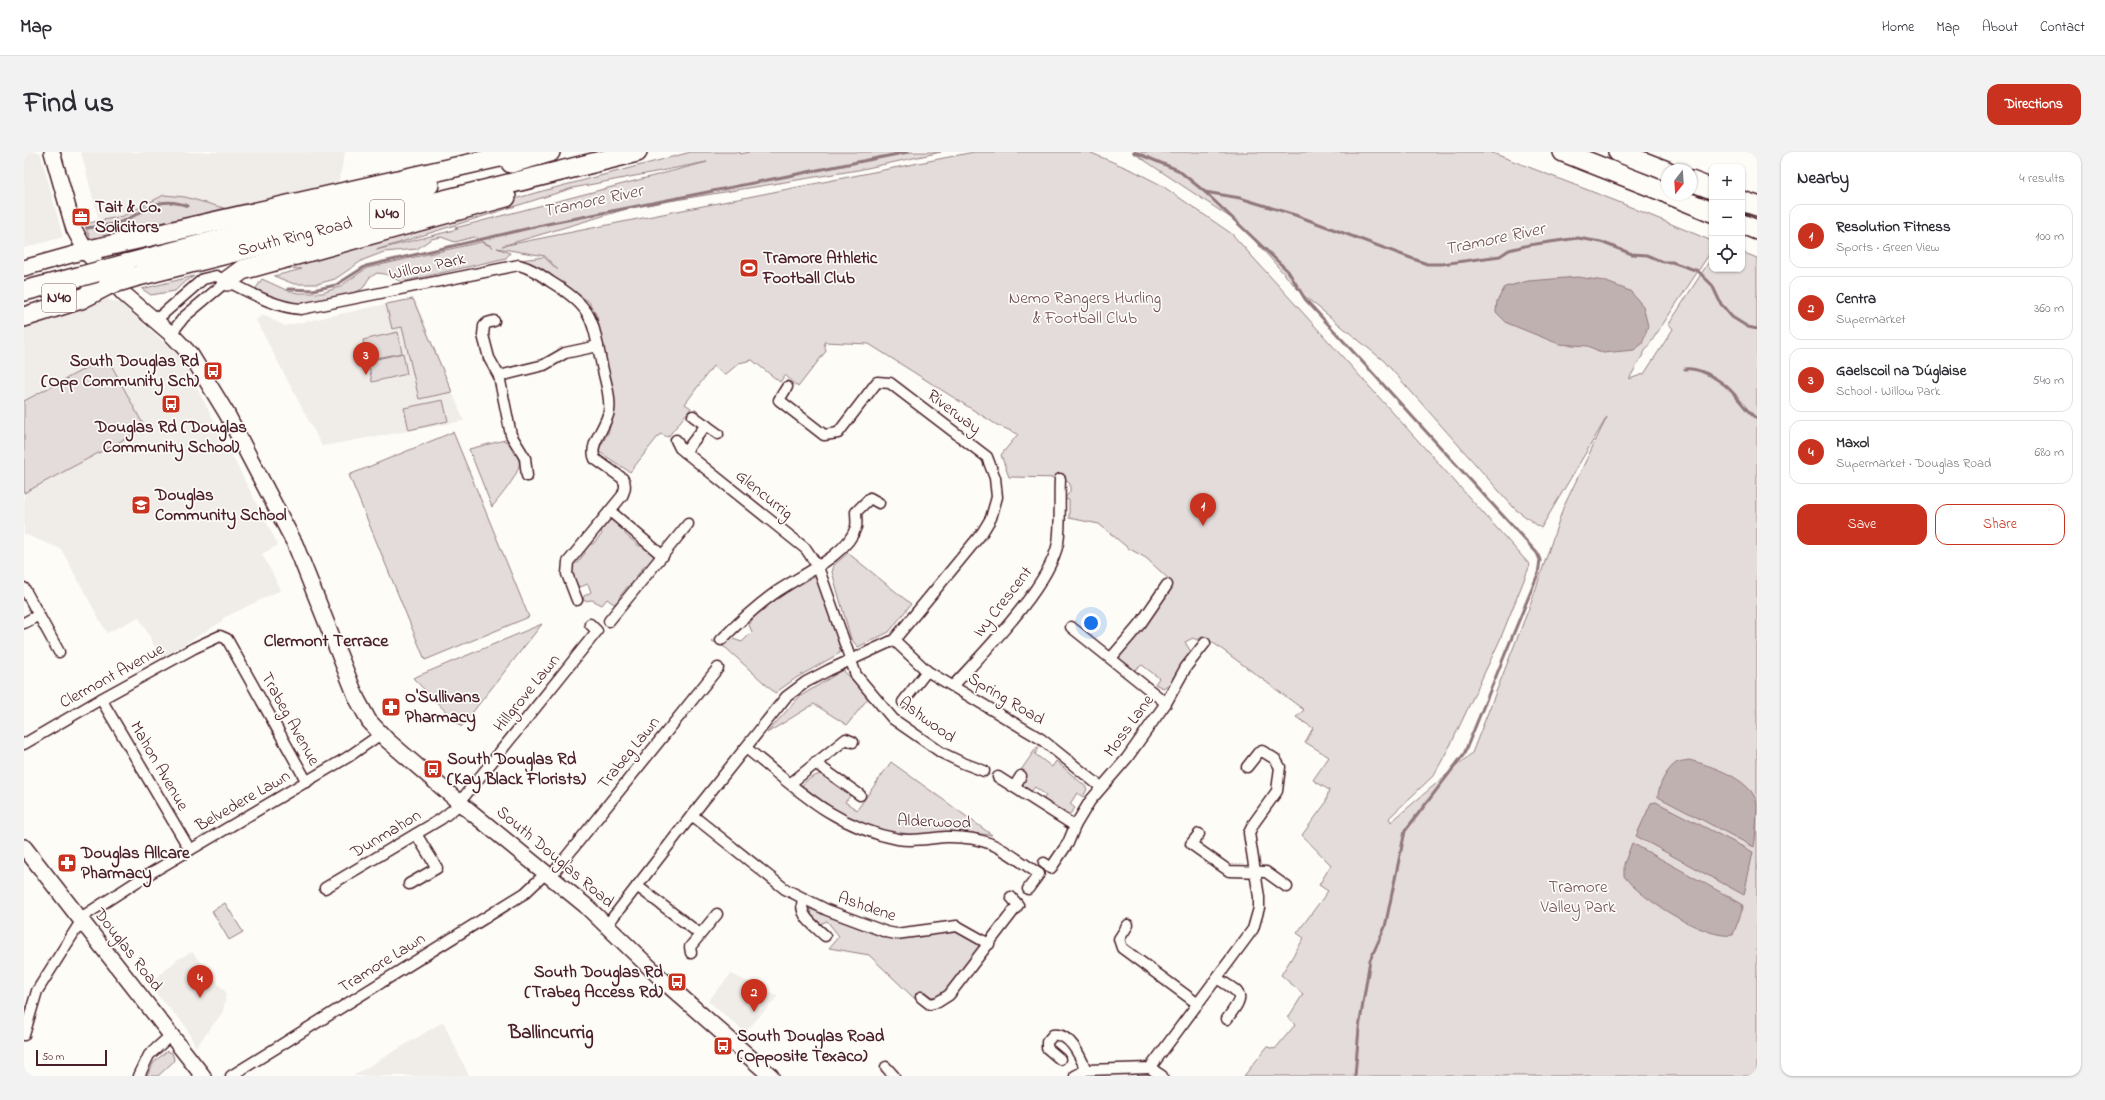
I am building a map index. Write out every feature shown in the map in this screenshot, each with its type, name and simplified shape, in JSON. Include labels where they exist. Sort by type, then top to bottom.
[{"type":"highway","points":[[86,251],[522,152]]},
{"type":"highway","name":"South Ring Road","points":[[24,307],[95,285],[132,270],[550,152]]},
{"type":"highway","points":[[227,281],[242,270],[372,236],[529,191],[638,152]]},
{"type":"highway","name":"South Ring Road","points":[[24,291],[95,285],[132,270],[638,152]]},
{"type":"highway","points":[[1563,152],[1661,191]]},
{"type":"highway","points":[[1618,152],[1661,169]]},
{"type":"highway","points":[[1697,183],[1709,188]]},
{"type":"highway","points":[[1683,200],[1709,211]]},
{"type":"highway","points":[[1745,201],[1757,206]]},
{"type":"highway","points":[[1745,225],[1757,230]]},
{"type":"highway","points":[[24,317],[81,299],[95,285]]},
{"type":"main road","name":"South Douglas Road","points":[[52,152],[74,229],[86,251],[124,294],[156,320],[197,362],[243,444],[295,544],[367,718],[381,734],[607,925],[669,986],[771,1076]]},
{"type":"main road","points":[[24,268],[86,251]]},
{"type":"main road","name":"Douglas Road","points":[[24,847],[203,1076]]},
{"type":"street","name":"Willow Park","points":[[156,320],[203,279],[216,276],[272,302],[301,309],[519,265],[533,270],[581,303],[592,320],[609,407],[605,424],[593,446],[592,451],[595,459],[625,481],[624,492],[610,511]]},
{"type":"street","points":[[171,334],[184,317],[227,281]]},
{"type":"street","points":[[494,321],[487,323],[484,326],[483,335],[489,358],[499,376],[511,435],[524,456],[527,476]]},
{"type":"street","points":[[499,376],[544,365],[562,355],[598,346]]},
{"type":"street","name":"Riverway","points":[[787,387],[779,400],[824,435],[838,433],[877,382],[890,383],[987,457],[995,478],[997,497],[990,518],[982,533],[894,640]]},
{"type":"street","points":[[693,416],[718,434]]},
{"type":"street","points":[[685,452],[706,424]]},
{"type":"street","name":"Glencurrig","points":[[676,440],[680,448],[806,549],[818,567],[850,660]]},
{"type":"street","name":"Ivy Crescent","points":[[953,686],[1015,616],[1046,576],[1058,544],[1060,479]]},
{"type":"street","points":[[721,640],[749,612],[773,594],[818,567],[841,550],[856,527],[856,512],[870,498],[879,503]]},
{"type":"street","points":[[577,600],[568,582],[568,562],[610,511],[662,556]]},
{"type":"street","points":[[609,621],[688,524]]},
{"type":"street","points":[[1111,658],[1141,623],[1166,585]]},
{"type":"street","points":[[24,588],[59,652]]},
{"type":"street","points":[[24,623],[39,615]]},
{"type":"street","name":"Hillgrove Lawn","points":[[460,802],[598,631],[590,624]]},
{"type":"street","points":[[1071,627],[1166,703]]},
{"type":"street","name":"Clermont Avenue","points":[[24,744],[101,699],[216,636]]},
{"type":"street","name":"Trabeg Avenue","points":[[216,636],[227,639],[307,782]]},
{"type":"street","points":[[607,925],[780,704],[793,691],[822,673],[894,640]]},
{"type":"street","name":"Spring Road","points":[[894,640],[927,671],[1041,739],[1101,787]]},
{"type":"street","name":"Moss Lane","points":[[1044,862],[1051,868],[1068,843],[1075,826],[1101,787],[1127,758],[1166,703],[1186,667],[1205,643]]},
{"type":"street","name":"Ashwood","points":[[850,660],[856,675],[893,719],[942,753],[963,764],[984,771]]},
{"type":"street","name":"Trabeg Lawn","points":[[548,875],[718,668]]},
{"type":"street","points":[[903,702],[927,671]]},
{"type":"street","name":"Mahon Avenue","points":[[101,699],[190,850]]},
{"type":"street","name":"Belvedere Lawn","points":[[24,1035],[37,991],[85,915],[190,850],[348,758],[381,734]]},
{"type":"street","points":[[791,783],[846,739],[853,742]]},
{"type":"street","name":"Alderwood","points":[[746,748],[822,809],[846,822],[870,831],[909,840],[965,837],[994,843],[1039,874],[1028,889]]},
{"type":"street","points":[[1150,1068],[1218,979],[1249,935],[1256,921],[1259,897],[1249,833],[1254,823],[1279,788],[1280,767],[1275,759],[1262,751],[1258,753],[1247,767]]},
{"type":"street","points":[[815,763],[860,795]]},
{"type":"street","points":[[1014,787],[1021,776]]},
{"type":"street","points":[[998,777],[1075,826]]},
{"type":"street","name":"Dunmahon","points":[[325,888],[441,819],[460,802]]},
{"type":"street","name":"Ashdene","points":[[692,815],[784,888],[803,899],[890,933],[903,934],[957,926],[989,944]]},
{"type":"street","points":[[409,884],[436,868],[416,834]]},
{"type":"street","points":[[1199,834],[1191,844],[1218,864],[1234,872],[1266,872],[1287,887]]},
{"type":"street","points":[[351,873],[357,882]]},
{"type":"street","name":"Tramore Lawn","points":[[231,1076],[525,893],[548,875]]},
{"type":"street","points":[[637,886],[700,934]]},
{"type":"street","points":[[921,996],[930,1004],[944,1000],[1018,905],[1011,897]]},
{"type":"street","points":[[803,899],[801,909],[825,936]]},
{"type":"street","points":[[691,953],[690,947],[717,914]]},
{"type":"street","points":[[1128,925],[1119,939],[1122,948],[1198,1004]]},
{"type":"street","points":[[1218,979],[1238,991],[1240,995],[1239,1002],[1227,1019]]},
{"type":"street","points":[[138,1076],[149,1055],[171,1035]]},
{"type":"street","points":[[1060,1059],[1047,1048],[1047,1042],[1053,1035],[1059,1035],[1076,1048],[1086,1070]]},
{"type":"street","points":[[1075,1076],[1086,1070],[1150,1068],[1160,1076]]},
{"type":"shaded area","points":[[24,152],[40,152],[63,237],[24,248]]},
{"type":"shaded area","points":[[81,152],[345,152],[338,185],[231,210],[185,197],[164,195],[123,216],[99,221]]},
{"type":"shaded area","points":[[1578,277],[1604,281],[1630,291],[1643,306],[1648,326],[1642,344],[1634,350],[1603,353],[1588,346],[1559,344],[1507,323],[1496,312],[1497,301],[1505,287],[1528,281]]},
{"type":"shaded area","points":[[414,298],[464,421],[322,446],[256,320],[263,315],[285,326]]},
{"type":"shaded area","name":"Douglas Community School","points":[[107,299],[122,304],[182,359],[278,545],[262,554],[281,590],[223,618],[221,622],[161,658],[139,617],[107,633],[61,549],[24,534],[24,324]]},
{"type":"shaded area","points":[[1689,760],[1708,765],[1729,774],[1748,787],[1754,795],[1757,804],[1754,847],[1658,797],[1661,783],[1672,766],[1677,762]]},
{"type":"shaded area","points":[[1656,802],[1753,852],[1744,895],[1636,836],[1651,803]]},
{"type":"shaded area","points":[[1632,843],[1742,904],[1743,908],[1733,935],[1721,935],[1707,931],[1674,916],[1658,906],[1632,885],[1624,876],[1624,864]]},
{"type":"shaded area","points":[[192,952],[226,993],[223,1012],[196,1047],[185,1025],[148,985],[178,959]]},
{"type":"shaded area","points":[[731,974],[778,996],[745,1032],[708,1001]]},
{"type":"shaded area","points":[[443,1022],[469,1076],[353,1076]]},
{"type":"green space","points":[[691,152],[740,152],[740,154],[749,152],[941,152],[858,170],[633,207],[502,246],[974,152],[1089,152],[1134,171],[1161,185],[1232,234],[1530,565],[1499,642],[1452,742],[1434,775],[1389,818],[1391,822],[1472,753],[1531,603],[1563,508],[1607,417],[1541,528],[1515,509],[1384,361],[1302,294],[1240,224],[1132,152],[1490,152],[1616,201],[1709,240],[1709,255],[1645,351],[1629,379],[1644,374],[1673,329],[1669,324],[1709,262],[1709,272],[1745,272],[1745,253],[1757,258],[1757,1076],[1244,1076],[1267,1047],[1275,1049],[1295,1025],[1288,1018],[1303,994],[1281,975],[1304,938],[1297,933],[1328,891],[1319,885],[1331,865],[1302,835],[1325,804],[1329,790],[1313,780],[1329,757],[1305,742],[1313,728],[1296,717],[1304,710],[1204,636],[1197,640],[1193,638],[1185,642],[1191,652],[1171,683],[1163,688],[1155,684],[1159,678],[1142,665],[1135,670],[1119,658],[1120,652],[1139,630],[1173,583],[1146,558],[1128,548],[1099,524],[1069,518],[1069,500],[1064,499],[1070,492],[1070,484],[1064,478],[1009,477],[1001,455],[1018,434],[997,425],[869,344],[824,342],[826,351],[798,387],[785,375],[780,382],[752,360],[739,363],[725,375],[713,366],[685,404],[691,408],[668,437],[660,434],[630,472],[598,451],[609,431],[614,408],[597,316],[589,302],[570,288],[538,267],[521,260],[544,257],[558,270],[545,256],[497,248],[510,253],[506,258],[402,282],[385,274],[377,273],[369,278],[363,288],[357,292],[303,304],[285,302],[255,290],[262,279],[286,290],[298,293],[322,293],[339,287],[367,268],[481,242],[493,247],[474,237],[455,242],[441,237],[431,239],[417,249],[384,252],[363,260],[335,279],[317,284],[294,284],[274,276],[302,269],[280,268],[535,193]],"holes":[[[707,162],[455,228],[458,229],[376,250],[573,188]]]},
{"type":"green space","points":[[164,195],[185,197],[231,210],[91,240],[84,224],[123,216]]},
{"type":"green space","points":[[194,276],[175,291],[151,295],[142,289]]},
{"type":"green space","points":[[413,299],[452,392],[419,399],[402,327],[392,329],[386,304]]},
{"type":"green space","points":[[398,332],[402,353],[367,360],[363,340]]},
{"type":"green space","points":[[403,353],[407,374],[372,382],[368,361]]},
{"type":"green space","points":[[107,357],[145,428],[24,493],[24,401]]},
{"type":"green space","points":[[443,400],[448,421],[409,430],[404,408]]},
{"type":"green space","points":[[453,432],[529,617],[425,660],[349,475]]},
{"type":"green space","points":[[505,440],[506,442],[509,441],[516,453],[519,466],[514,478],[492,507],[469,449]]},
{"type":"green space","points":[[610,520],[614,521],[625,530],[625,534],[639,546],[645,546],[655,555],[648,567],[645,565],[636,577],[637,580],[632,585],[629,585],[620,596],[619,601],[614,604],[607,599],[602,605],[592,600],[583,601],[584,596],[591,592],[588,584],[580,587],[573,580],[573,563],[577,563],[585,553],[584,549],[589,544],[593,544],[602,534],[601,530]]},
{"type":"green space","points":[[848,553],[911,604],[889,632],[858,647],[851,639],[832,572],[834,565]]},
{"type":"green space","points":[[814,577],[820,582],[840,648],[840,653],[796,678],[775,693],[726,648],[712,641],[716,637],[724,642],[733,639],[742,642],[752,632],[749,625],[756,613],[809,578]]},
{"type":"green space","points":[[542,624],[461,727],[413,678]]},
{"type":"green space","points":[[843,670],[869,697],[847,725],[814,704],[767,733],[799,697]]},
{"type":"green space","points":[[1037,747],[1039,748],[1035,754],[1052,767],[1056,761],[1087,789],[1083,797],[1077,793],[1070,804],[1075,808],[1070,814],[1064,813],[1043,800],[1046,795],[1035,787],[1030,793],[1024,788],[1023,783],[1027,777],[1019,773]]},
{"type":"green space","points":[[891,762],[992,835],[957,832],[918,837],[893,834],[837,813],[801,787],[810,779],[822,774],[849,793],[850,796],[845,802],[857,810]]},
{"type":"green space","points":[[225,903],[243,932],[229,940],[212,911]]},
{"type":"green space","points":[[810,909],[895,939],[955,930],[979,944],[978,951],[942,996],[932,997],[924,991],[915,999],[869,955],[829,948],[839,936],[827,921],[820,924],[816,923],[808,911]]},
{"type":"green space","points":[[167,1051],[172,1053],[174,1059],[173,1062],[158,1076],[147,1076],[154,1062]]},
{"type":"waterway","name":"Tramore River","points":[[288,289],[313,290],[336,285],[366,266],[547,224],[908,152]]},
{"type":"waterway","name":"Tramore River","points":[[1134,152],[1178,170],[1205,192],[1240,198],[1295,215],[1427,264],[1442,264],[1500,256],[1509,250],[1529,245],[1578,238],[1601,242],[1632,254],[1647,255],[1663,262],[1672,262],[1698,271],[1712,285],[1721,304],[1732,317],[1748,327],[1757,329]]},
{"type":"waterway","points":[[1205,192],[1288,271],[1305,299],[1537,553],[1540,560],[1538,574],[1464,754],[1405,831],[1385,927],[1370,960],[1359,1028],[1355,1076]]},
{"type":"waterway","name":"Tramore River","points":[[87,228],[118,223],[159,203],[167,202],[188,206]]},
{"type":"waterway","points":[[1685,369],[1698,370],[1718,380],[1730,389],[1747,410],[1757,419]]},
{"type":"place","name":"Tait & Co. Solicitors","points":[[81,217]]},
{"type":"place","name":"Tramore Athletic Football Club","points":[[749,268]]},
{"type":"place","name":"South Douglas Rd (Opp Community Sch)","points":[[213,371]]},
{"type":"place","name":"Gaelscoil na Dúglaise","points":[[366,375]]},
{"type":"place","name":"Douglas Rd (Douglas Community School)","points":[[171,404]]},
{"type":"place","name":"Douglas Community School","points":[[141,505]]},
{"type":"place","name":"Resolution Fitness","points":[[1203,526]]},
{"type":"place","name":"O'Sullivans Pharmacy","points":[[391,707]]},
{"type":"place","name":"South Douglas Rd (Kay Black Florists)","points":[[433,769]]},
{"type":"place","name":"Douglas Allcare Pharmacy","points":[[67,863]]},
{"type":"place","name":"South Douglas Rd (Trabeg Access Rd)","points":[[677,982]]},
{"type":"place","name":"Maxol","points":[[200,998]]},
{"type":"place","name":"Centra","points":[[754,1012]]},
{"type":"place","name":"South Douglas Road (Opposite Texaco)","points":[[723,1046]]},
{"type":"district","name":"Clermont Terrace","points":[[326,642]]},
{"type":"district","name":"Ballincurrig","points":[[551,1033]]},
{"type":"park label","name":"Nemo Rangers Hurling & Football Club","points":[[1085,308]]},
{"type":"park label","name":"Tramore Valley Park","points":[[1578,897]]}]
